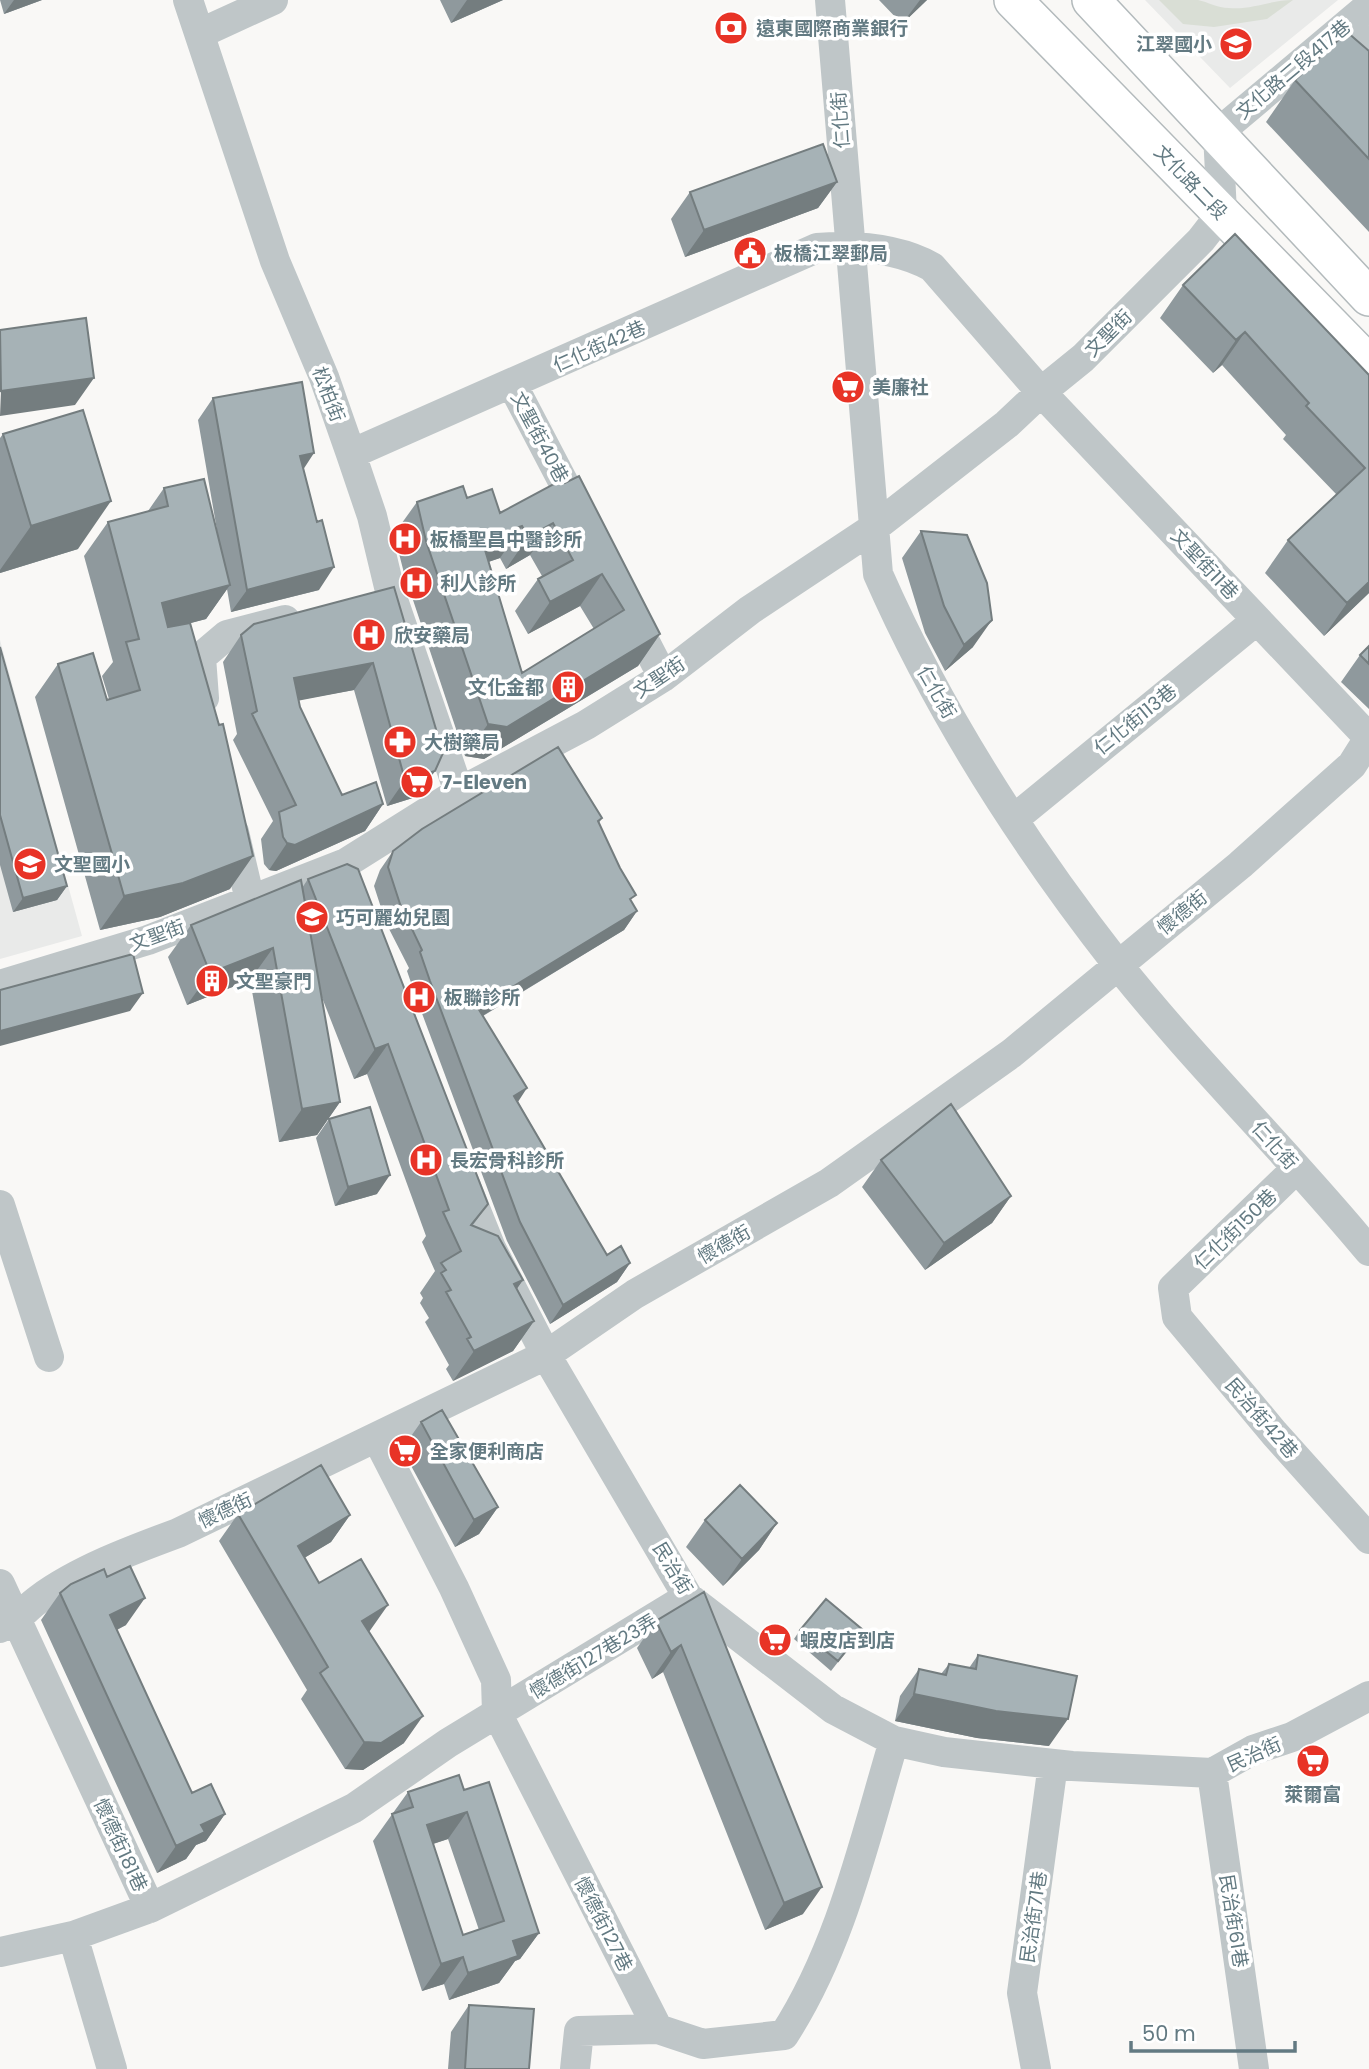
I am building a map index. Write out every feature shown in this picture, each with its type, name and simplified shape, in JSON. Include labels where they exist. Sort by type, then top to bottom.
[{"type":"main road","name":"文化路二段","points":[[1013,0],[1369,364]]},
{"type":"main road","points":[[1091,0],[1369,297]]},
{"type":"street","name":"松柏街","points":[[188,0],[275,261],[324,377],[372,516],[377,595],[459,792]]},
{"type":"street","points":[[201,33],[273,0]]},
{"type":"street","name":"仁化街","points":[[830,0],[848,245],[878,574],[907,640],[979,766],[1118,965],[1369,1251]]},
{"type":"street","name":"文化路二段417巷","points":[[1218,133],[1363,22]]},
{"type":"street","points":[[1218,133],[1222,213]]},
{"type":"street","name":"文聖街","points":[[0,985],[148,940],[250,900],[350,875],[459,792],[586,725],[663,677],[750,610],[875,527],[1007,425],[1041,392],[1083,358],[1201,240],[1222,213]]},
{"type":"street","name":"仁化街42巷","points":[[351,454],[817,248],[848,245],[909,254],[932,267],[1041,392]]},
{"type":"street","name":"文聖街40巷","points":[[512,384],[592,538]]},
{"type":"street","name":"文聖街11巷","points":[[1041,392],[1369,738]]},
{"type":"street","points":[[617,588],[663,677]]},
{"type":"street","points":[[209,720],[200,681],[201,657],[227,635],[314,612]]},
{"type":"street","name":"仁化街113巷","points":[[1014,819],[1257,620]]},
{"type":"street","name":"懷德街","points":[[9,1624],[38,1599],[119,1555],[178,1533],[546,1355],[635,1294],[848,1171],[1012,1053],[1240,864],[1352,765],[1369,738]]},
{"type":"street","points":[[229,811],[250,900]]},
{"type":"street","name":"民治街","points":[[455,1160],[491,1248],[546,1355],[688,1597],[833,1709],[894,1741],[944,1752],[1054,1764],[1212,1773],[1253,1750],[1292,1738],[1369,1696]]},
{"type":"street","name":"仁化街150巷","points":[[1173,1288],[1296,1169]]},
{"type":"street","points":[[0,1205],[50,1357]]},
{"type":"street","name":"民治街42巷","points":[[1173,1288],[1177,1317],[1274,1433],[1369,1539]]},
{"type":"street","name":"懷德街127巷","points":[[377,1438],[454,1588],[496,1680],[497,1713],[658,2029]]},
{"type":"street","name":"懷德街181巷","points":[[0,1584],[9,1624],[150,1908],[73,1936],[0,1952]]},
{"type":"street","name":"懷德街127巷23弄","points":[[497,1713],[688,1597]]},
{"type":"street","points":[[150,1908],[354,1808],[497,1713]]},
{"type":"street","points":[[575,2069],[579,2031],[658,2029],[703,2044],[783,2035],[808,1997],[837,1927],[894,1741]]},
{"type":"street","name":"民治街71巷","points":[[1036,2069],[1022,1993],[1054,1764]]},
{"type":"street","name":"民治街61巷","points":[[1212,1773],[1254,2069]]},
{"type":"street","points":[[73,1936],[112,2069]]},
{"type":"shaded area","name":"江翠國小","points":[[1145,0],[1338,0],[1230,88]]},
{"type":"shaded area","points":[[1159,0],[1198,0],[1220,7],[1237,8],[1293,0],[1267,19],[1214,27],[1183,24]]},
{"type":"shaded area","name":"文聖國小","points":[[0,640],[82,936],[0,959]]},
{"type":"building","points":[[1347,32],[1369,51],[1369,159],[1295,80]]},
{"type":"building","points":[[823,144],[837,182],[704,230],[690,192]]},
{"type":"building","points":[[1235,234],[1369,375],[1369,582],[1347,603],[1288,540],[1365,468],[1306,406],[1309,403],[1245,332],[1236,340],[1183,285]]},
{"type":"building","points":[[86,318],[94,378],[1,391],[0,330]]},
{"type":"building","points":[[302,382],[314,453],[300,456],[317,522],[322,520],[334,567],[247,590],[213,398]]},
{"type":"building","points":[[83,410],[111,501],[31,526],[3,434]]},
{"type":"building","points":[[579,476],[660,634],[507,727],[488,724],[426,541],[417,502],[463,486],[467,498],[492,489],[500,513],[563,479],[565,483]],"holes":[[[553,523],[573,560],[538,579],[550,602],[602,574],[624,610],[522,673],[482,540],[522,526],[528,537]]]},
{"type":"building","points":[[204,479],[230,585],[162,603],[168,627],[190,623],[219,725],[223,724],[253,856],[183,883],[124,896],[58,664],[93,653],[107,700],[140,690],[126,642],[139,639],[108,522],[168,506],[164,488]]},
{"type":"building","points":[[921,531],[967,535],[987,583],[992,620],[964,645],[944,606]]},
{"type":"building","points":[[394,587],[443,753],[435,771],[405,780],[373,663],[294,678],[300,707],[342,795],[376,782],[383,804],[295,845],[287,843],[283,837],[279,812],[296,805],[252,714],[257,711],[241,635],[254,624]]},
{"type":"building","points":[[1369,646],[1369,664],[1360,655]]},
{"type":"building","points":[[0,647],[67,886],[23,898],[0,815]]},
{"type":"building","points":[[558,747],[602,818],[598,821],[636,895],[630,899],[637,911],[478,1008],[527,1088],[514,1096],[607,1255],[621,1246],[630,1263],[563,1305],[520,1222],[430,981],[420,952],[422,950],[400,904],[388,867],[393,851],[422,829]]},
{"type":"building","points":[[347,864],[358,869],[488,1204],[471,1225],[498,1236],[523,1280],[514,1284],[534,1321],[474,1351],[467,1339],[471,1337],[446,1292],[451,1290],[441,1273],[446,1270],[441,1263],[461,1251],[443,1212],[449,1210],[388,1044],[375,1049],[308,879]]},
{"type":"building","points":[[301,880],[340,1102],[302,1109],[273,948],[210,973],[191,925]]},
{"type":"building","points":[[133,954],[143,993],[0,1031],[0,990]]},
{"type":"building","points":[[951,1104],[1011,1196],[944,1243],[881,1160]]},
{"type":"building","points":[[370,1107],[390,1175],[348,1187],[329,1119]]},
{"type":"building","points":[[442,1410],[498,1507],[474,1520],[421,1422]]},
{"type":"building","points":[[321,1465],[350,1515],[298,1546],[319,1583],[361,1559],[388,1605],[362,1621],[423,1716],[381,1743],[364,1742],[320,1673],[328,1667],[238,1514]]},
{"type":"building","points":[[740,1485],[777,1523],[742,1559],[705,1520]]},
{"type":"building","points":[[130,1566],[145,1598],[110,1615],[192,1793],[211,1784],[225,1814],[201,1825],[205,1832],[176,1846],[60,1593],[71,1584],[104,1569],[107,1577]]},
{"type":"building","points":[[704,1592],[822,1887],[784,1903],[681,1645],[671,1652],[656,1621]]},
{"type":"building","points":[[826,1599],[863,1630],[838,1661],[800,1630]]},
{"type":"building","points":[[978,1655],[1077,1676],[1068,1719],[996,1711],[914,1694],[919,1669],[946,1675],[949,1664],[976,1669]]},
{"type":"building","points":[[459,1775],[464,1790],[489,1782],[539,1933],[513,1941],[518,1956],[468,1973],[463,1957],[441,1964],[392,1814],[413,1807],[408,1792]],"holes":[[[467,1812],[504,1921],[463,1935],[427,1825]]]},
{"type":"building","points":[[469,2005],[534,2009],[529,2069],[465,2069]]},
{"type":"place","name":"遠東國際商業銀行","points":[[731,28]]},
{"type":"place","name":"江翠國小","points":[[1236,44]]},
{"type":"place","name":"板橋江翠郵局","points":[[750,253]]},
{"type":"place","name":"美廉社","points":[[848,387]]},
{"type":"place","name":"板橋聖昌中醫診所","points":[[405,539]]},
{"type":"place","name":"利人診所","points":[[416,583]]},
{"type":"place","name":"欣安藥局","points":[[369,635]]},
{"type":"place","name":"文化金都","points":[[568,687]]},
{"type":"place","name":"大樹藥局","points":[[400,742]]},
{"type":"place","name":"7-Eleven","points":[[417,782]]},
{"type":"place","name":"文聖國小","points":[[30,864]]},
{"type":"place","name":"巧可麗幼兒園","points":[[312,917]]},
{"type":"place","name":"文聖豪門","points":[[212,981]]},
{"type":"place","name":"板聯診所","points":[[419,997]]},
{"type":"place","name":"長宏骨科診所","points":[[426,1160]]},
{"type":"place","name":"全家便利商店","points":[[405,1451]]},
{"type":"place","name":"蝦皮店到店","points":[[775,1640]]},
{"type":"place","name":"萊爾富","points":[[1313,1761]]}]
